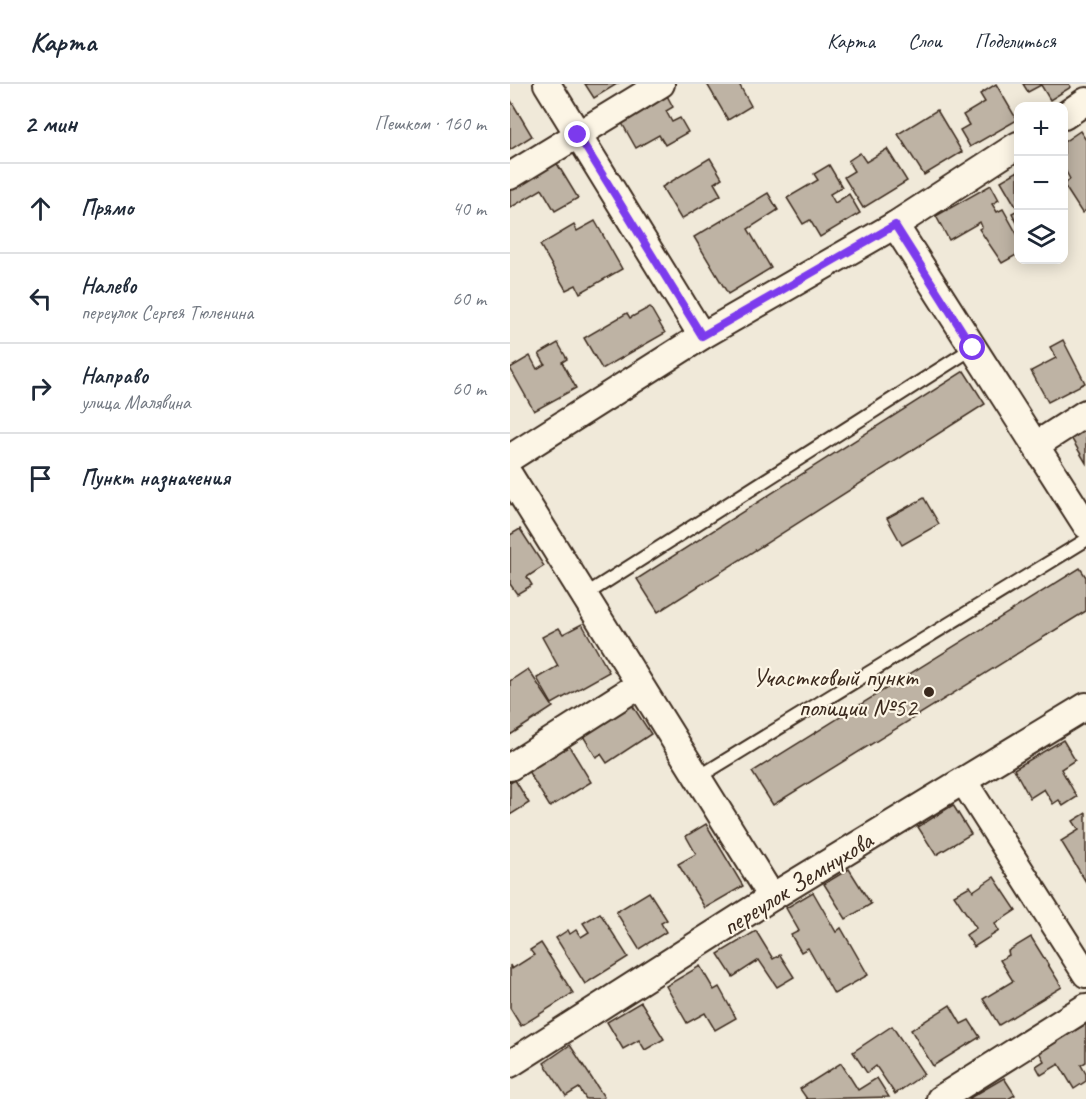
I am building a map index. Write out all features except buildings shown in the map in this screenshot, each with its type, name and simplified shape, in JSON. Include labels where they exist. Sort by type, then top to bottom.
[{"type":"street","points":[[547,84],[702,336]]},
{"type":"street","points":[[510,176],[661,84]]},
{"type":"street","points":[[1068,113],[1086,101]]},
{"type":"street","points":[[510,458],[702,336],[895,225],[1014,148]]},
{"type":"street","points":[[895,225],[1086,525]]},
{"type":"street","points":[[1036,445],[1086,412]]},
{"type":"street","points":[[510,476],[772,897]]},
{"type":"street","points":[[510,768],[639,685]]},
{"type":"street","name":"переулок Земнухова","points":[[510,1064],[772,897],[1086,706]]},
{"type":"street","points":[[964,782],[1086,974]]},
{"type":"street","points":[[940,1099],[1086,1007]]},
{"type":"lane","points":[[585,595],[973,348]]},
{"type":"lane","points":[[697,778],[1086,540]]},
{"type":"place","name":"Участковый пункт полиции №52","points":[[929,692]]},
{"type":"route","points":[[578,135],[702,336],[895,225],[973,348]]}]
